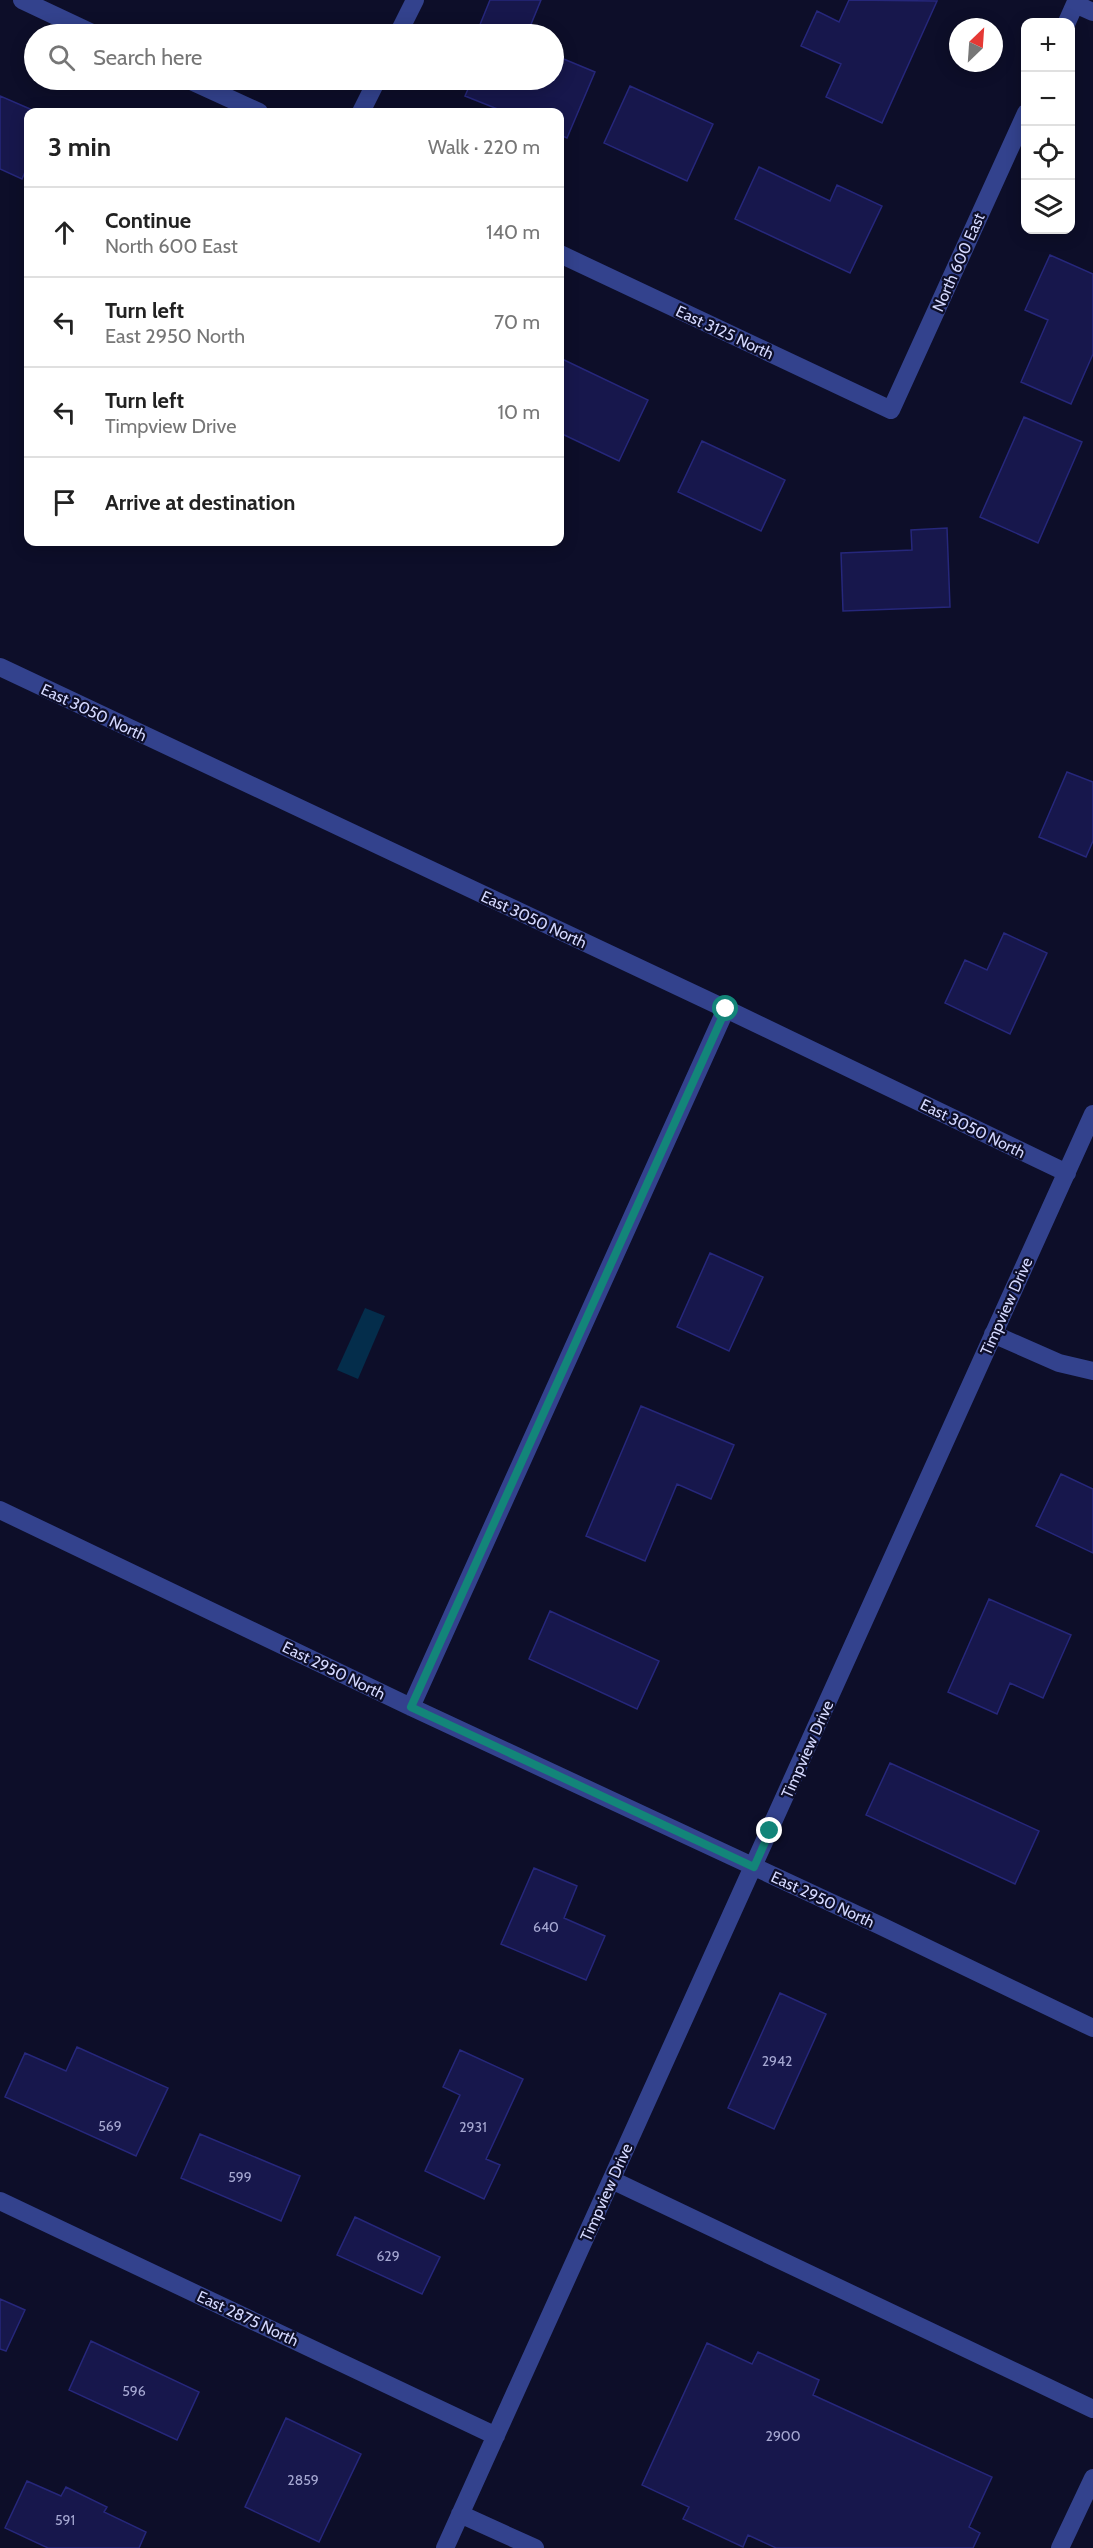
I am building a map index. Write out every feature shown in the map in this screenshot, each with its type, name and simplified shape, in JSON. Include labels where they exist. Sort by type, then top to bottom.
[{"type":"street","points":[[22,0],[73,24]]},
{"type":"street","points":[[403,24],[415,0]]},
{"type":"street","points":[[1068,18],[1075,4],[1093,12]]},
{"type":"street","points":[[211,90],[250,108]]},
{"type":"street","points":[[363,108],[372,90]]},
{"type":"street","name":"North 600 East","points":[[891,410],[1021,124]]},
{"type":"street","name":"East 3125 North","points":[[564,256],[891,410]]},
{"type":"street","name":"East 3050 North","points":[[0,667],[726,1009],[1066,1173]]},
{"type":"street","points":[[411,1707],[726,1009]]},
{"type":"street","name":"Timpview Drive","points":[[445,2548],[1093,1114]]},
{"type":"street","points":[[993,1334],[1059,1363],[1093,1371]]},
{"type":"street","name":"East 2950 North","points":[[0,1510],[411,1707],[1093,2028]]},
{"type":"street","points":[[612,2180],[1093,2409]]},
{"type":"street","name":"East 2875 North","points":[[0,2201],[496,2436]]},
{"type":"street","points":[[1066,2546],[1093,2478]]},
{"type":"street","points":[[460,2514],[536,2548]]},
{"type":"water","points":[[365,1308],[385,1316],[358,1379],[337,1370]]},
{"type":"building","points":[[490,0],[541,0],[531,24],[480,24]]},
{"type":"building","points":[[849,0],[937,1],[882,123],[826,97],[841,64],[801,46],[817,11],[839,22]]},
{"type":"building","points":[[564,59],[595,72],[567,138],[564,137],[564,108],[495,108],[465,96],[468,90],[564,90]]},
{"type":"building","points":[[630,86],[713,124],[687,181],[604,143]]},
{"type":"building","points":[[0,96],[28,108],[24,108],[24,174],[22,179],[0,169]]},
{"type":"building","points":[[759,167],[830,201],[837,185],[882,206],[850,273],[735,219]]},
{"type":"building","points":[[1050,255],[1093,274],[1093,354],[1071,404],[1021,382],[1048,320],[1025,310]]},
{"type":"building","points":[[564,360],[648,400],[619,461],[564,435]]},
{"type":"building","points":[[1024,417],[1082,442],[1038,543],[980,517]]},
{"type":"building","points":[[702,441],[785,480],[761,531],[678,492]]},
{"type":"building","points":[[947,528],[950,607],[843,611],[841,553],[912,550],[911,530]]},
{"type":"building","points":[[1067,772],[1093,782],[1093,841],[1086,857],[1039,837]]},
{"type":"building","points":[[1004,933],[1047,953],[1010,1034],[945,1003],[965,960],[987,970]]},
{"type":"building","points":[[710,1253],[763,1277],[729,1351],[677,1327]]},
{"type":"building","points":[[641,1406],[734,1445],[711,1499],[677,1484],[645,1561],[586,1536]]},
{"type":"building","points":[[1061,1474],[1093,1489],[1093,1553],[1036,1526]]},
{"type":"building","points":[[989,1599],[1071,1635],[1043,1698],[1010,1683],[997,1714],[948,1692]]},
{"type":"building","points":[[550,1611],[659,1661],[637,1709],[529,1659]]},
{"type":"building","points":[[890,1763],[1039,1831],[1015,1884],[866,1815]]},
{"type":"building","points":[[534,1868],[577,1886],[564,1918],[605,1936],[586,1980],[501,1944]]},
{"type":"building","points":[[780,1993],[826,2014],[774,2129],[728,2108]]},
{"type":"building","points":[[77,2047],[168,2088],[136,2156],[5,2097],[25,2053],[66,2071]]},
{"type":"building","points":[[460,2050],[523,2079],[486,2159],[500,2165],[484,2199],[425,2171],[460,2095],[443,2087]]},
{"type":"building","points":[[200,2134],[300,2176],[281,2221],[181,2178]]},
{"type":"building","points":[[355,2217],[440,2257],[422,2294],[337,2255]]},
{"type":"building","points":[[0,2299],[25,2310],[6,2351],[0,2349]]},
{"type":"building","points":[[91,2341],[199,2392],[177,2440],[69,2390]]},
{"type":"building","points":[[707,2343],[752,2364],[758,2352],[819,2380],[813,2395],[992,2477],[969,2527],[980,2533],[973,2548],[776,2548],[748,2535],[743,2547],[683,2519],[689,2507],[642,2485]]},
{"type":"building","points":[[286,2418],[361,2454],[319,2542],[245,2507]]},
{"type":"building","points":[[27,2481],[61,2496],[66,2487],[107,2507],[104,2512],[146,2532],[139,2548],[48,2548],[5,2528]]},
{"type":"route","points":[[726,1009],[411,1707],[754,1867],[770,1831]]}]
